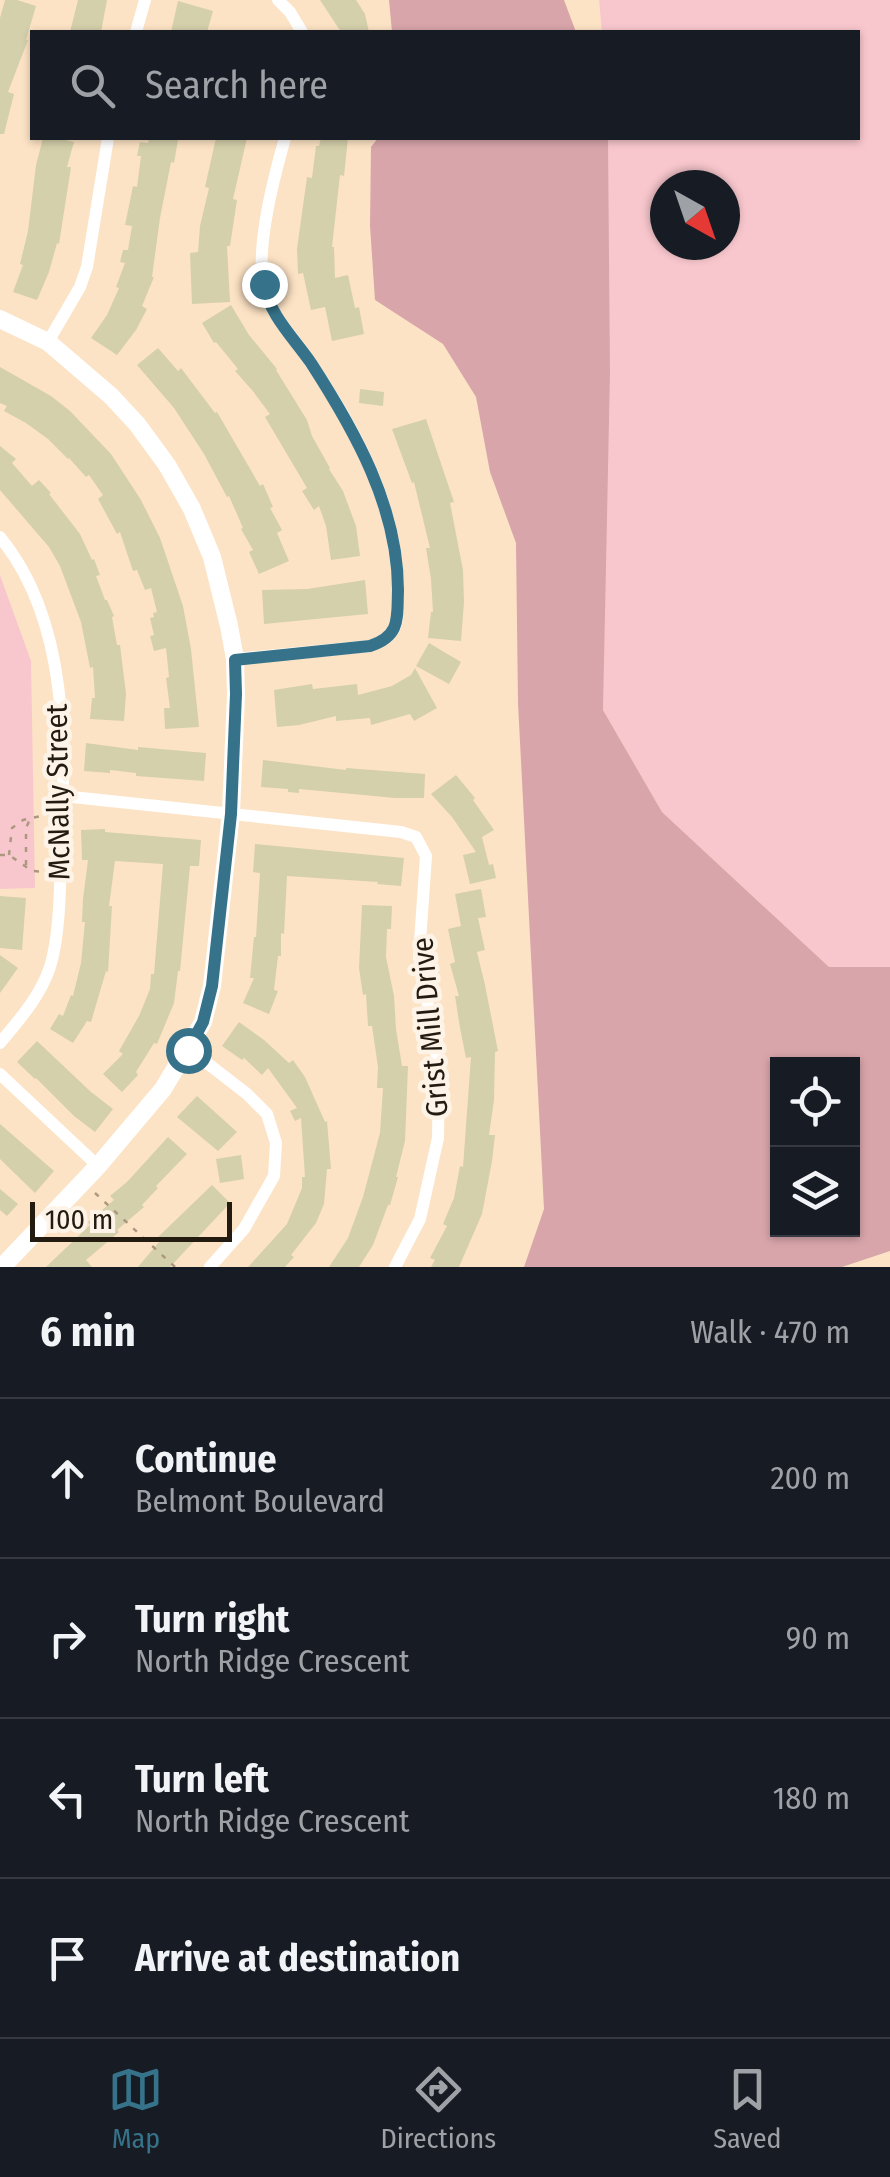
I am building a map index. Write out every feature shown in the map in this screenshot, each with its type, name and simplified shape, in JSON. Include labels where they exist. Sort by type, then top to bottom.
[{"type":"street","points":[[137,30],[145,0]]},
{"type":"street","points":[[278,0],[301,30]]},
{"type":"street","points":[[48,342],[88,268],[108,140]]},
{"type":"street","points":[[235,660],[370,646],[386,639],[397,620],[396,553],[370,466],[265,292],[263,252],[274,176],[284,140]]},
{"type":"street","points":[[0,319],[48,342],[111,396],[168,464],[212,557],[235,660],[236,694],[231,814],[212,986],[203,1022],[163,1089],[98,1166],[2,1267]]},
{"type":"street","name":"McNally Street","points":[[0,536],[16,556],[35,596],[50,642],[59,702],[63,796],[59,906],[50,966],[32,1005],[0,1044]]},
{"type":"street","name":"Grist Mill Drive","points":[[63,796],[401,832],[416,838],[426,856],[418,956],[436,1050],[438,1138],[420,1219],[395,1267]]},
{"type":"street","points":[[188,1050],[267,1114],[276,1143],[274,1176],[244,1229],[210,1267]]},
{"type":"street","points":[[0,1074],[98,1166]]},
{"type":"path","points":[[9,856],[12,828],[24,820],[62,811]]},
{"type":"path","points":[[26,867],[26,828],[30,818]]},
{"type":"path","points":[[0,855],[9,856],[32,871],[60,872]]},
{"type":"path","points":[[83,1182],[175,1267]]},
{"type":"shaded area","points":[[389,0],[564,0],[575,30],[392,30]]},
{"type":"shaded area","points":[[599,0],[890,0],[890,967],[829,967],[662,812],[603,710],[608,140],[860,140],[860,30],[602,30]]},
{"type":"shaded area","points":[[376,140],[608,140],[610,373],[603,710],[662,812],[829,967],[890,967],[890,1251],[842,1267],[524,1267],[544,1209],[518,703],[516,543],[490,472],[476,397],[443,344],[375,300],[370,226],[371,147]]},
{"type":"shaded area","points":[[0,575],[31,661],[35,888],[0,889]]},
{"type":"building","points":[[5,0],[36,6],[8,92],[14,94],[4,134],[0,134],[0,18]]},
{"type":"building","points":[[78,0],[107,0],[101,30],[70,30]]},
{"type":"building","points":[[320,0],[356,0],[369,30],[340,30]]},
{"type":"building","points":[[178,1],[213,11],[208,30],[171,30]]},
{"type":"building","points":[[42,140],[74,142],[67,167],[71,167],[59,244],[37,300],[13,292],[23,265],[20,264]]},
{"type":"building","points":[[178,140],[160,218],[154,277],[142,306],[147,309],[117,355],[91,338],[119,288],[116,287],[125,263],[120,262],[123,250],[128,250],[132,226],[125,225],[133,186],[137,187],[141,156],[137,156],[140,142]]},
{"type":"building","points":[[216,140],[247,140],[227,246],[230,302],[192,304],[190,253],[198,252],[209,188],[205,187]]},
{"type":"building","points":[[320,140],[348,140],[332,247],[335,278],[348,275],[364,334],[332,341],[325,307],[311,310],[303,273],[298,274],[297,249],[307,177],[312,178]]},
{"type":"building","points":[[231,305],[277,369],[307,420],[343,491],[356,526],[360,556],[331,560],[319,506],[314,510],[302,491],[307,488],[265,417],[270,414],[202,323]]},
{"type":"building","points":[[158,348],[178,371],[181,368],[217,412],[260,486],[263,484],[282,530],[277,533],[289,561],[259,574],[249,552],[253,550],[229,496],[174,408],[137,365]]},
{"type":"building","points":[[0,367],[70,411],[111,454],[141,500],[160,538],[183,606],[199,727],[165,729],[164,708],[170,708],[166,678],[169,677],[166,648],[154,651],[150,636],[154,635],[150,618],[157,612],[151,588],[145,590],[137,570],[133,571],[120,532],[117,534],[98,499],[103,495],[89,475],[86,477],[48,439],[4,411],[7,406],[0,403]]},
{"type":"building","points":[[360,389],[384,392],[383,406],[359,403]]},
{"type":"building","points":[[426,419],[454,502],[450,503],[463,570],[461,641],[428,638],[433,612],[426,548],[430,548],[414,482],[392,429]]},
{"type":"building","points":[[0,446],[16,459],[12,463],[32,486],[39,480],[51,493],[94,559],[100,575],[96,576],[114,616],[120,645],[126,694],[124,721],[90,719],[95,698],[93,667],[90,668],[81,622],[49,547],[0,490]]},
{"type":"building","points":[[365,580],[368,614],[264,624],[262,590],[307,589]]},
{"type":"building","points":[[429,643],[461,662],[449,684],[416,666]]},
{"type":"building","points":[[415,668],[437,708],[414,721],[410,714],[371,725],[370,718],[336,721],[336,716],[277,727],[274,690],[312,684],[313,689],[357,684],[358,695],[392,686],[411,675]]},
{"type":"building","points":[[86,743],[206,753],[204,781],[110,770],[84,771]]},
{"type":"building","points":[[263,760],[425,774],[424,798],[299,789],[299,793],[261,787]]},
{"type":"building","points":[[456,775],[494,830],[482,837],[496,878],[470,884],[463,855],[476,852],[431,794]]},
{"type":"building","points":[[81,830],[201,840],[199,866],[190,866],[174,1003],[157,1044],[154,1043],[136,1072],[138,1075],[122,1092],[103,1074],[123,1054],[119,1051],[150,989],[163,864],[115,861],[109,906],[108,972],[91,1022],[87,1021],[73,1043],[50,1029],[59,1014],[63,1016],[73,996],[81,963],[88,860],[82,860]]},
{"type":"building","points":[[255,844],[404,858],[401,886],[287,876],[284,934],[281,933],[274,990],[278,991],[269,1014],[243,1003],[254,978],[250,978],[260,873],[253,872]]},
{"type":"building","points":[[481,889],[486,917],[478,918],[485,950],[477,952],[498,1051],[489,1135],[495,1135],[492,1161],[482,1214],[459,1267],[431,1267],[435,1260],[430,1258],[447,1226],[443,1224],[454,1198],[460,1166],[463,1167],[471,1057],[466,1058],[460,1028],[448,929],[461,926],[455,894]]},
{"type":"building","points":[[0,896],[26,898],[22,950],[0,948]]},
{"type":"building","points":[[362,905],[392,906],[386,957],[402,1066],[408,1066],[405,1141],[390,1205],[373,1245],[359,1267],[329,1267],[348,1238],[380,1133],[383,1088],[377,1088],[372,1026],[368,1026],[359,968]]},
{"type":"building","points":[[0,955],[18,968],[0,993]]},
{"type":"building","points":[[239,1022],[289,1063],[293,1060],[327,1121],[331,1169],[327,1169],[324,1204],[316,1223],[285,1267],[248,1267],[287,1224],[302,1188],[305,1177],[301,1118],[295,1121],[290,1111],[297,1108],[268,1068],[262,1075],[244,1058],[222,1046]]},
{"type":"building","points":[[37,1041],[113,1109],[95,1132],[17,1062]]},
{"type":"building","points":[[197,1096],[237,1132],[218,1151],[177,1117]]},
{"type":"building","points":[[0,1124],[54,1171],[35,1193],[0,1159]]},
{"type":"building","points":[[168,1137],[187,1154],[156,1186],[144,1207],[86,1260],[92,1267],[46,1267],[114,1200],[110,1196]]},
{"type":"building","points":[[241,1155],[244,1179],[220,1183],[216,1159]]},
{"type":"building","points":[[212,1185],[230,1203],[170,1267],[138,1267],[159,1242],[156,1239]]},
{"type":"building","points":[[0,1189],[18,1204],[7,1216],[0,1210]]},
{"type":"route","points":[[188,1050],[203,1022],[212,986],[231,814],[235,660],[370,646],[386,639],[397,620],[396,553],[370,466],[325,386],[272,309],[264,284]]}]
